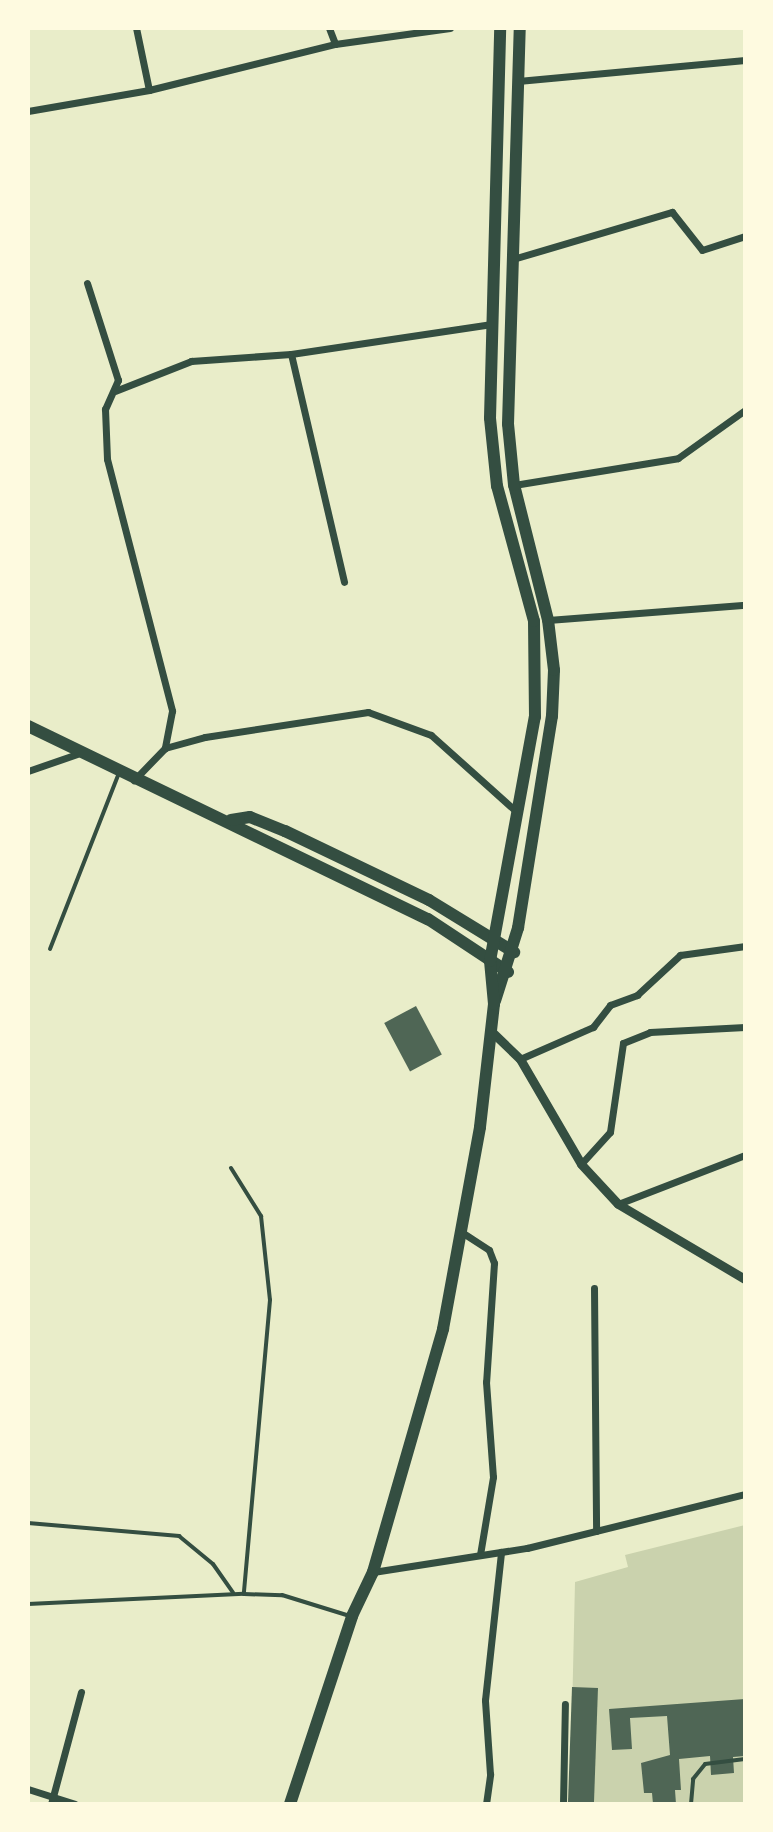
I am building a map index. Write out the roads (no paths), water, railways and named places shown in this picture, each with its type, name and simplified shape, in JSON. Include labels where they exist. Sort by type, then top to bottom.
[{"type":"highway","points":[[290,1804],[352,1616],[373,1572],[443,1329],[463,1233],[494,1004],[490,961],[520,815],[538,666],[534,621],[497,486],[490,418],[500,28]]},
{"type":"highway","points":[[494,1004],[514,952],[552,716],[548,620],[514,485],[508,410],[520,28]]},
{"type":"highway","points":[[28,726],[77,754],[231,820],[252,836],[428,919],[508,972]]},
{"type":"highway","points":[[231,820],[250,817],[285,831],[429,900],[514,952]]},
{"type":"street","points":[[136,28],[149,90]]},
{"type":"street","points":[[329,28],[335,44]]},
{"type":"street","points":[[28,111],[149,90],[335,44],[450,28]]},
{"type":"street","points":[[518,81],[745,60]]},
{"type":"street","points":[[512,259],[672,212],[702,250],[745,236]]},
{"type":"street","points":[[87,283],[118,380],[105,409],[107,459],[172,711],[165,748]]},
{"type":"street","points":[[113,392],[191,361],[291,354],[492,324]]},
{"type":"street","points":[[291,354],[344,582]]},
{"type":"street","points":[[514,485],[678,458],[745,410]]},
{"type":"street","points":[[548,620],[745,605]]},
{"type":"street","points":[[134,780],[165,748],[205,737],[368,712],[431,735],[520,815]]},
{"type":"street","points":[[28,771],[77,754]]},
{"type":"street","points":[[520,1059],[593,1027],[610,1005],[637,995],[680,955],[745,946]]},
{"type":"street","points":[[581,1164],[610,1132],[623,1043],[650,1032],[745,1027]]},
{"type":"street","points":[[491,1031],[520,1059],[581,1164],[618,1204],[745,1279]]},
{"type":"street","points":[[618,1204],[745,1155]]},
{"type":"street","points":[[463,1233],[489,1250],[494,1263],[486,1382],[493,1477],[480,1555]]},
{"type":"street","points":[[594,1288],[596,1531]]},
{"type":"street","points":[[373,1572],[501,1552],[745,1494]]},
{"type":"street","points":[[486,1804],[490,1774],[485,1700],[501,1552]]},
{"type":"street","points":[[52,1800],[81,1692]]},
{"type":"street","points":[[563,1804],[565,1704]]},
{"type":"street","points":[[28,1789],[52,1800],[75,1804]]},
{"type":"lane","points":[[50,949],[119,773]]},
{"type":"lane","points":[[231,1168],[261,1216],[270,1300],[244,1594]]},
{"type":"lane","points":[[28,1523],[179,1536],[213,1564],[233,1593]]},
{"type":"lane","points":[[28,1604],[233,1593],[282,1595],[352,1616]]},
{"type":"lane","points":[[691,1804],[693,1779],[705,1764],[745,1759]]}]
